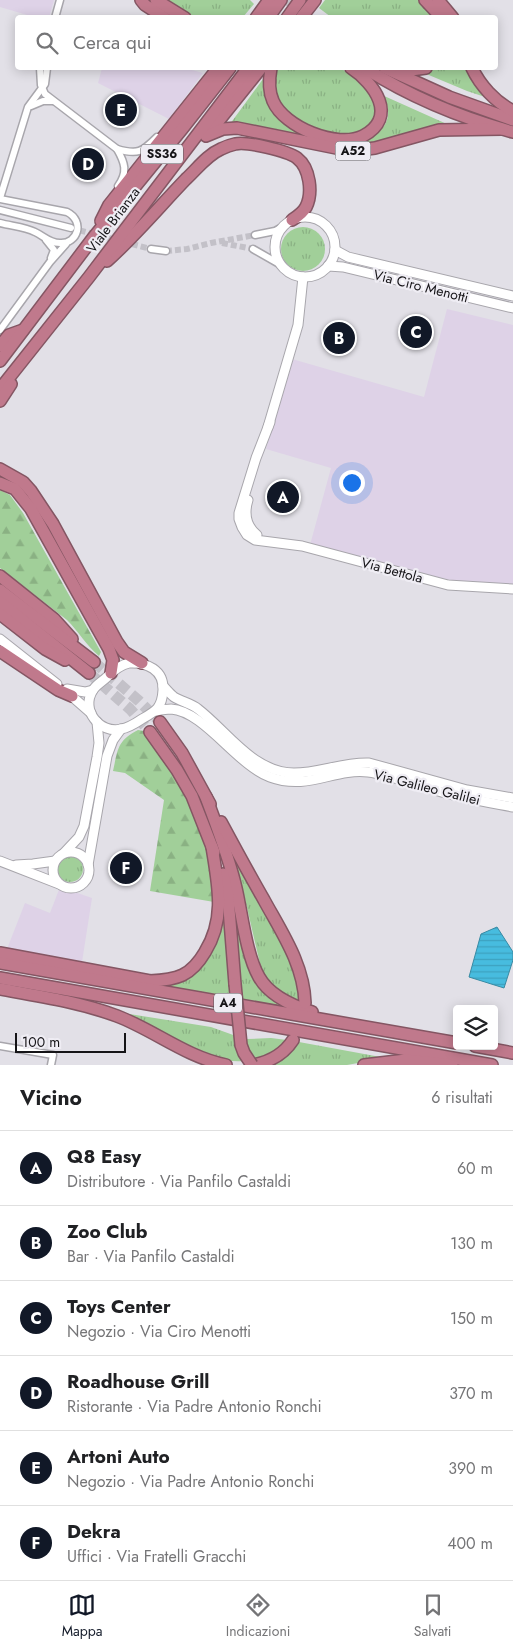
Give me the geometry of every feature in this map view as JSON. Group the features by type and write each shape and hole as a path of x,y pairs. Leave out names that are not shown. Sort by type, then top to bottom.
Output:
{"highway":[{"path":"140,0 161,15"},
{"path":"156,0 180,15"},
{"path":"261,15 269,0"},
{"path":"261,15 281,0"},
{"path":"289,15 300,0"},
{"path":"303,15 314,0"},
{"path":"425,0 439,15"},
{"path":"438,0 450,15"},
{"path":"93,238 109,206 214,70"},
{"name":"Viale Brianza","path":"0,361 93,238 228,70"},
{"name":"Viale Brianza","path":"0,389 89,277 246,70"},
{"path":"143,204 172,178 259,70"},
{"name":"A52","path":"271,70 270,91 273,102 280,114 305,130 323,136 349,140 362,136 375,126 382,110 380,100 369,83 354,70"},
{"name":"A52","path":"369,70 444,108 507,130"},
{"path":"389,70 449,97 513,120"},
{"path":"473,70 487,90 513,111"},
{"name":"A52","path":"206,136 223,129 237,128 351,151 375,148 439,130 507,130"},
{"path":"89,277 126,245 143,224 207,158 220,149 235,144 249,143 292,154 304,164 308,173 309,200 302,214 288,223"},
{"path":"0,346 9,335 23,330"},
{"path":"0,401 9,389 20,365"},
{"path":"0,469 19,479 31,491 53,524 117,642 124,652 142,663"},
{"path":"0,483 15,489 30,509 109,649 113,660 111,673"},
{"path":"0,576 54,619 90,659 0,590"},
{"path":"0,602 85,670 45,648 0,614"},
{"path":"0,651 58,690 72,696"},
{"path":"160,722 182,753 288,945 300,970 306,1003"},
{"path":"150,732 177,770 192,796 223,873 228,896 241,1045 244,1053 253,1065 266,1062 288,1048 293,1040"},
{"path":"206,797 230,866 250,952 259,978 267,986 290,1004 316,1013 453,1035"},
{"path":"0,953 150,981 173,979 188,973 198,964 213,939 218,915 218,886 212,847"},
{"name":"A4","path":"0,963 453,1042"},
{"name":"A4","path":"0,978 487,1065"},
{"path":"0,989 77,1003 117,1016 194,1054 215,1063 226,1065"},
{"path":"498,1048 510,1052"},
{"path":"364,1065 406,1060 452,1065"}],"street":[{"path":"56,15 60,0"},
{"path":"40,70 43,86 54,101 117,149 130,153 140,152 172,125"},
{"path":"0,330 60,248 75,236 78,226 77,219 73,215 53,209 0,199 28,107 43,86 47,70"},
{"path":"28,107 43,101 54,101"},
{"path":"109,206 110,196 122,180 125,172 124,160 117,149"},
{"path":"0,210 71,228"},
{"path":"253,249 281,265 289,272 303,277 318,274 328,266 334,257 335,250 333,234 322,222 309,217 288,223 267,234 255,235"},
{"path":"0,223 35,232 46,240 54,250 50,262"},
{"path":"281,265 275,244 278,234 288,223"},
{"path":"46,240 61,244 69,242"},
{"path":"151,249 166,252"},
{"name":"Via Ciro Menotti","path":"335,250 348,257 513,296"},
{"name":"Via Ciro Menotti","path":"328,266 343,267 513,308"},
{"name":"Via Bettola","path":"303,277 298,325 246,508 251,530 271,542 302,546 448,585 513,589"},
{"path":"0,640 72,696 104,728 121,729 133,725 156,711 162,701 163,686 154,669 142,663 122,665 93,690 90,698 91,714"},
{"name":"Via Galileo Galilei","path":"163,686 175,697 196,707 220,727 248,756 273,770 294,773 312,772 353,763 369,763 467,790 513,798"},
{"path":"62,688 84,692 93,690"},
{"name":"Via Galileo Galilei","path":"156,711 172,709 185,712 198,720 251,767 281,781 305,782 351,772 370,772 466,798 513,807"},
{"path":"9,864 33,864 55,861 79,837 84,826 99,743 96,722"},
{"path":"0,861 70,888 82,884 88,875 88,865 107,756 113,740 121,729"},
{"path":"64,853 80,854 88,865"},
{"path":"55,861 53,873 59,884"},
{"path":"0,1046 53,1055 51,1065"}],"shaded area":[{"path":"0,0 54,0 50,15 27,15 0,7"},
{"path":"101,70 192,70 203,73 169,119 98,83"},
{"path":"447,309 513,325 513,586 454,581 310,545 331,468 266,449 292,359 424,397"},
{"path":"60,887 92,898 82,962 7,949 25,903 50,913"}],"green space":[{"path":"163,0 250,0 254,4 245,15 187,15"},
{"path":"325,0 419,0 436,15 328,15 319,8"},
{"path":"274,70 343,70 357,79 365,87 376,105 376,114 373,123 364,131 354,135 329,133 303,123 292,115 277,98"},
{"path":"431,70 467,70 488,98 467,91 424,73"},
{"path":"263,79 266,99 274,114 279,120 304,136 249,124 230,124"},
{"path":"382,95 449,125 424,128 376,144 349,146 376,134 385,124 388,118 388,110"},
{"path":"307,227 319,233 324,240 324,258 319,265 312,270 299,271 291,268 284,261 281,245 284,237 291,230"},
{"path":"0,490 10,495 23,513 101,652 99,656 67,620 0,568"},
{"path":"138,730 150,732 174,772 212,847 214,902 150,891 164,800 125,773 113,771 122,742"},
{"path":"224,834 287,951 295,971 301,1004 278,991 268,981 261,968 245,899"},
{"path":"70,856 79,860 83,869 79,878 70,882 61,878 57,869 61,860"},
{"path":"230,877 264,989 284,1008 161,986 180,983 199,969 221,886 230,987"},
{"path":"117,1012 211,1027 247,1039 271,1038 287,1040 272,1053 263,1057 245,1061 226,1061 216,1059"},
{"path":"299,1042 386,1058 347,1065 269,1065 291,1052"}],"water":[{"path":"497,927 513,952 513,960 504,988 469,977 481,934"}],"tunnel":[{"path":"288,0 306,15"},
{"path":"71,228 151,249"},
{"path":"166,251 187,249 255,235"},
{"path":"222,243 253,249"},
{"path":"94,662 160,722"},
{"path":"89,673 130,709 150,732"}],"place":[{"name":"Artoni Auto","path":"121,110"},
{"name":"Roadhouse Grill","path":"88,164"},
{"name":"Toys Center","path":"416,332"},
{"name":"Zoo Club","path":"339,338"},
{"name":"Q8 Easy","path":"283,497"},
{"name":"Dekra","path":"126,868"}]}
